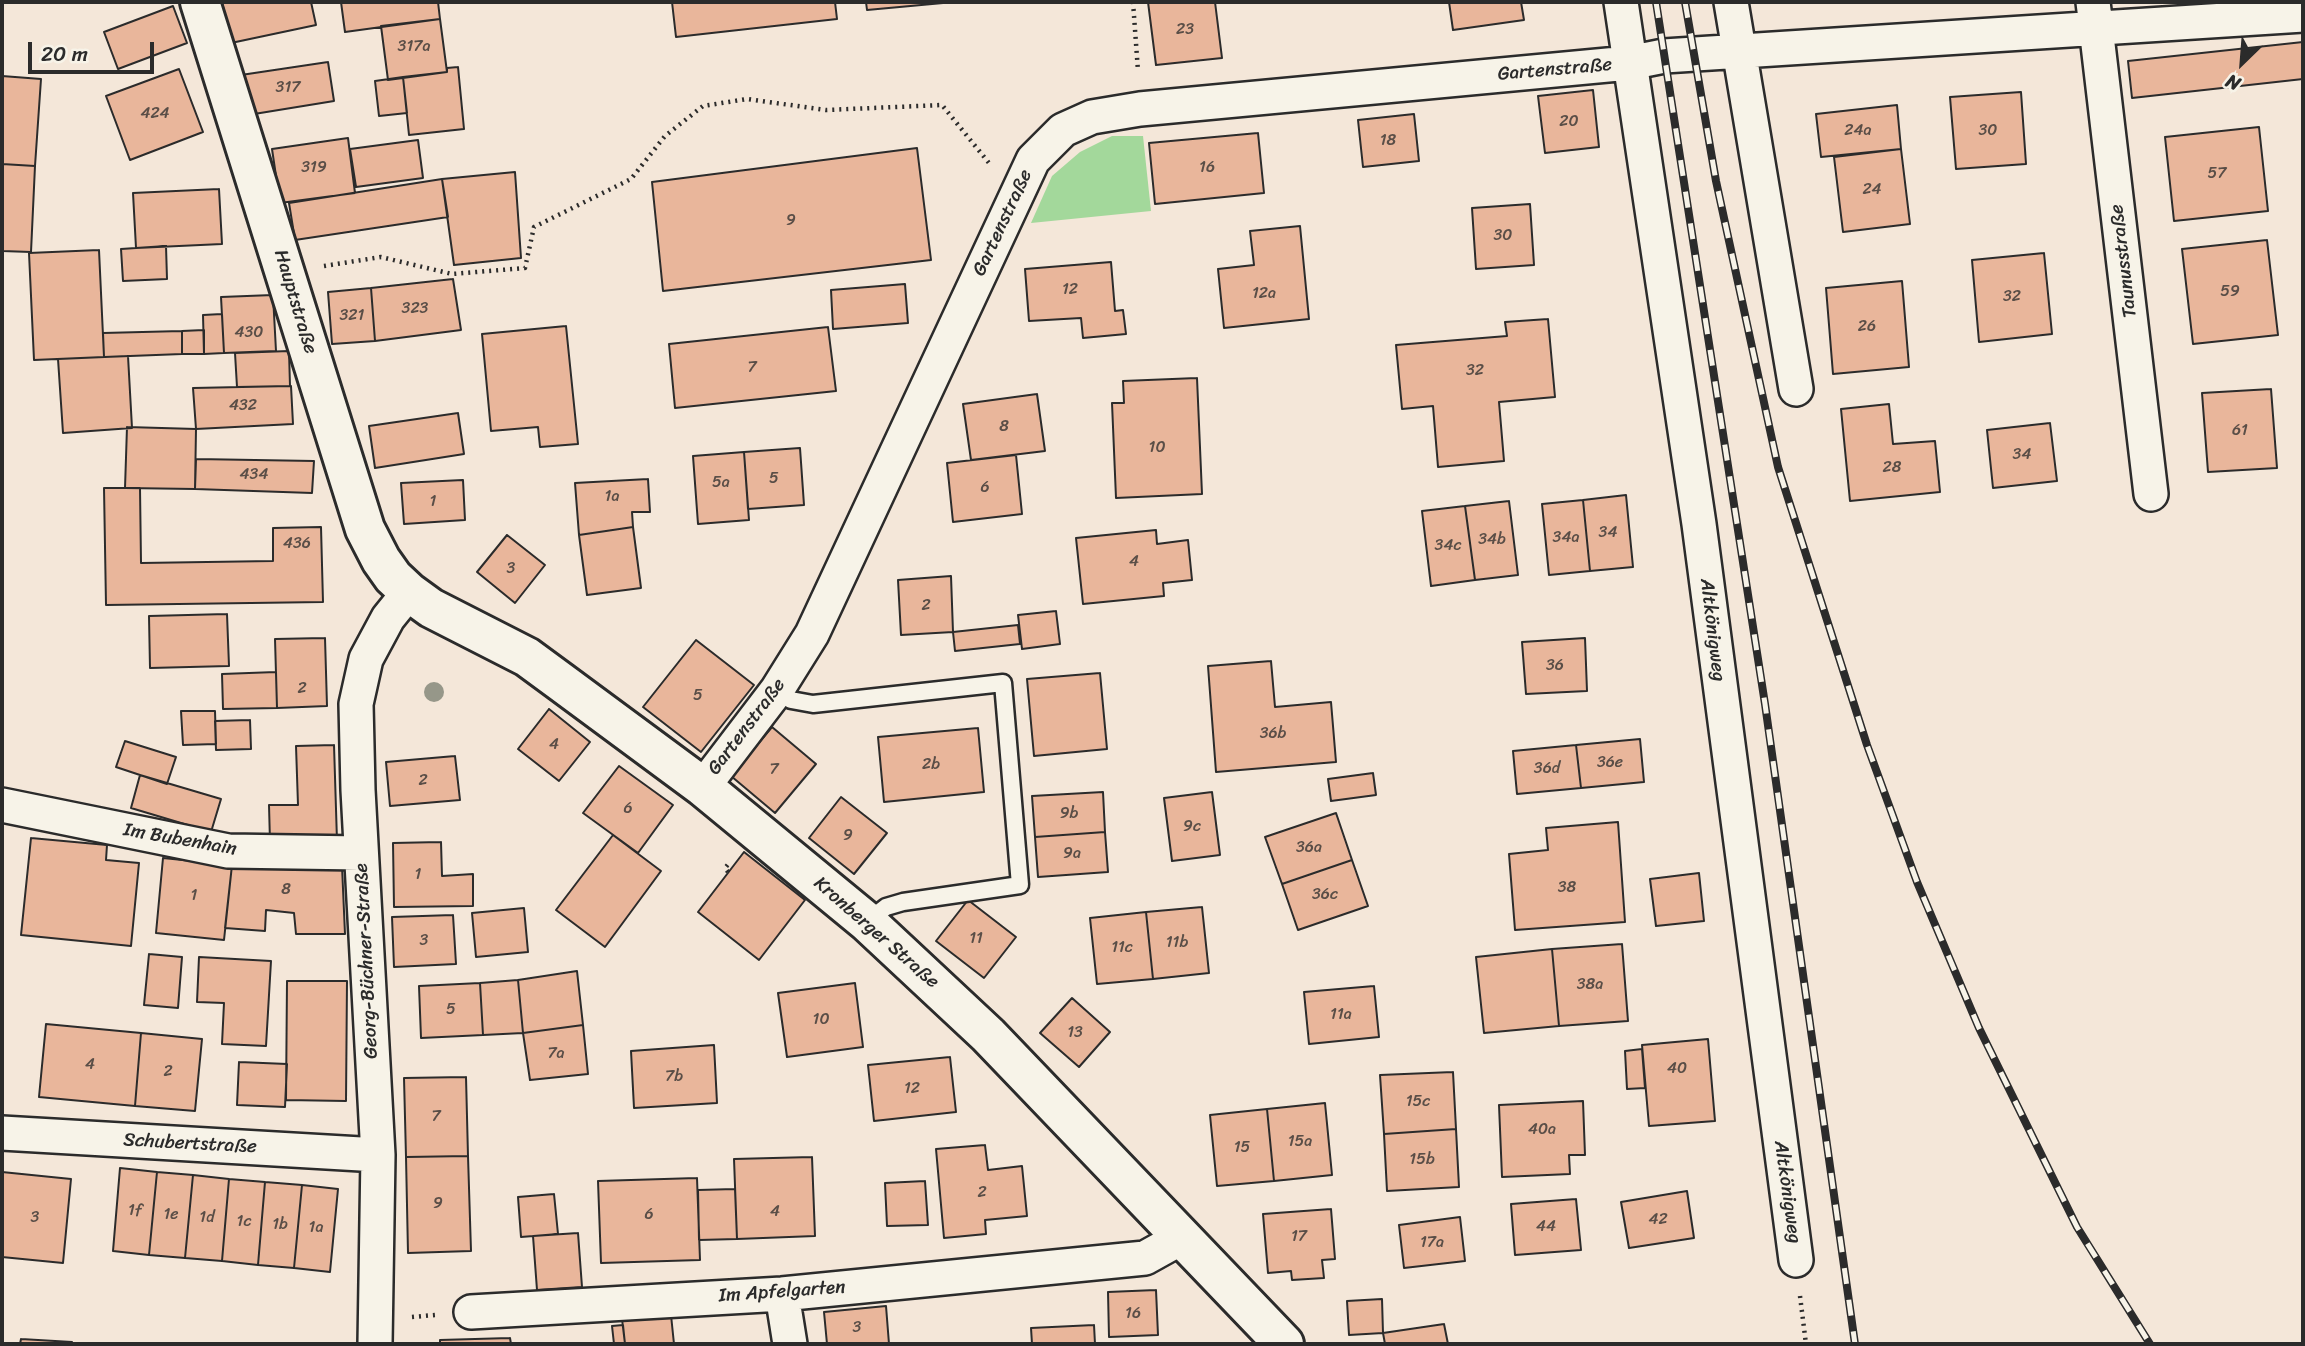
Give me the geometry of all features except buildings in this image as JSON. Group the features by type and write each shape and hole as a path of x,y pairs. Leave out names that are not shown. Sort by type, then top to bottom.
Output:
{"street":[{"name":"Hauptstraße","path":"200,2 365,529 381,561 409,592"},
{"name":"Altkönigweg","path":"1621,2 1699,524 1796,1260"},
{"path":"1731,2 1796,389"},
{"path":"1629,63 1664,56 2095,15 2303,15"},
{"name":"Taunusstraße","path":"2095,15 2151,494"},
{"name":"Gartenstraße","path":"703,787 777,690 812,635 1033,160 1063,130 1092,117 1140,109 1629,63"},
{"name":"Kronberger Straße","path":"409,592 431,608 527,657 703,787 866,922 988,1035 1284,1344"},
{"name":"Georg-Büchner-Straße","path":"376,1332 378,1154 361,853 356,704 366,659 388,618 409,592"},
{"name":"Im Bubenhain","path":"2,805 228,851 361,853"},
{"name":"Schubertstraße","path":"2,1133 378,1154"},
{"name":"Im Apfelgarten","path":"471,1312 782,1294 1145,1258 1181,1238"},
{"path":"782,1294 790,1344"}],"lane":[{"path":"777,690 791,700 813,704 1003,682 1020,885 903,902 886,907 866,922"}],"path":[{"path":"1133,2 1140,109"},
{"path":"286,272 381,257 452,274 525,268 534,227 631,179 666,136 703,106 747,99 826,110 942,105 1016,196"},
{"path":"1796,1260 1806,1344"},
{"path":"376,1332 471,1312"}],"green space":[{"path":"1112,136 1143,136 1151,211 1031,223 1052,176 1080,152"}],"railway":[{"path":"1656,2 1765,704 1855,1344"},
{"path":"1685,2 1716,181 1778,467 1867,745 1917,882 1979,1028 2077,1227 2150,1344"}]}
